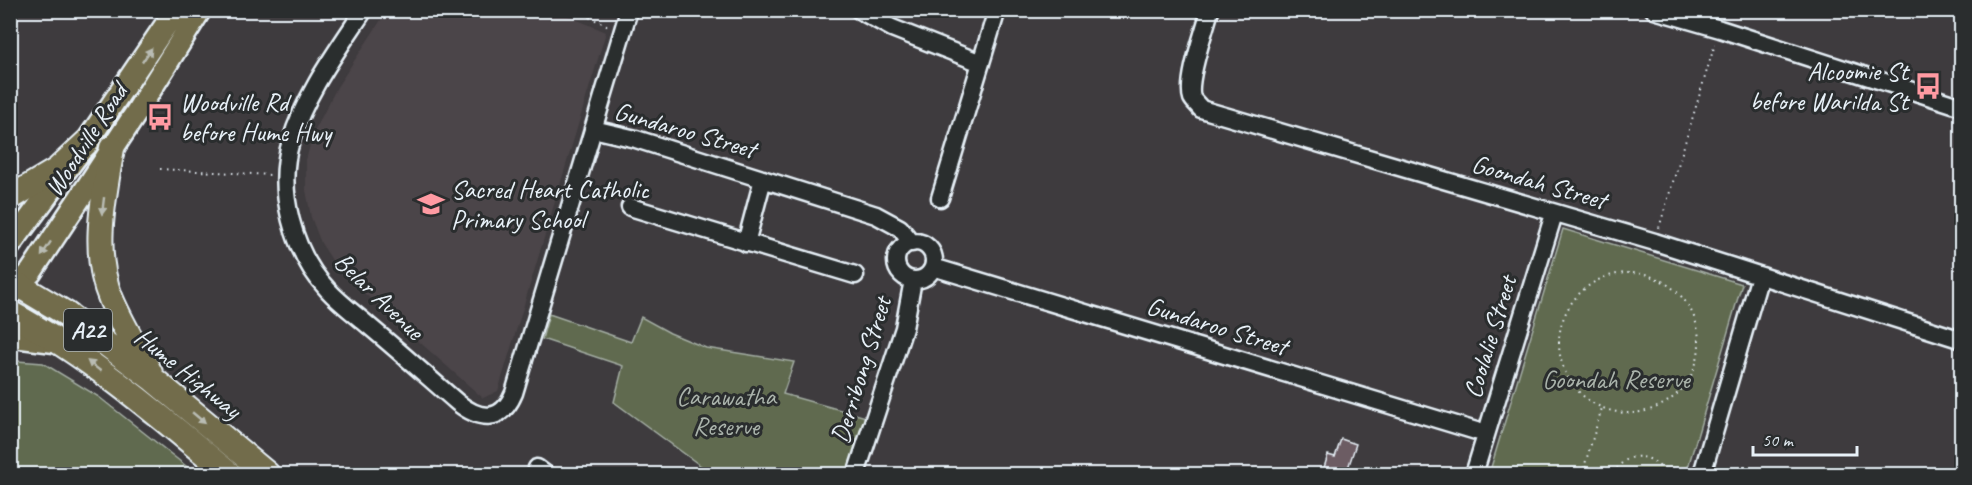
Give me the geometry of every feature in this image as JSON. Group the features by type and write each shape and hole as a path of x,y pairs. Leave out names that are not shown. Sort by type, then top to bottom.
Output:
{"highway":[{"path":"10,198 57,170 86,143"},
{"path":"112,148 101,222 105,280 110,298 154,380"},
{"name":"Hume Highway","path":"13,286 65,313 154,380 267,474"},
{"name":"Hume Highway","path":"10,313 86,360 171,425 229,474"}],"main road":[{"name":"Woodville Road","path":"10,245 86,143 176,10"},
{"name":"Woodville Road","path":"13,286 31,272 201,10"},
{"path":"10,336 59,342"}],"street":[{"name":"Belar Avenue","path":"364,10 301,114 290,142 286,173 287,204 306,260 327,289 466,409 484,416 495,416 509,404 514,393 593,129"},
{"path":"593,129 629,10"},
{"path":"859,10 892,28 981,63"},
{"path":"940,198 997,10"},
{"name":"Goondah Street","path":"1210,10 1192,75 1192,100 1201,109 1655,242 1962,340"},
{"path":"1654,10 1962,107"},
{"name":"Gundaroo Street","path":"593,129 636,140 876,215 900,228 912,243"},
{"name":"Gundaroo Street","path":"746,243 763,179"},
{"path":"630,207 855,275"},
{"name":"Coolalie Street","path":"1474,474 1554,214"},
{"path":"912,243 918,243 929,249 934,261 926,277 913,280 902,275 898,270 896,259 901,248 912,243"},
{"name":"Gundaroo Street","path":"933,267 1486,434"},
{"path":"1702,474 1760,276"},
{"name":"Derribong Street","path":"856,474 904,328 913,280"}],"path":[{"path":"573,10 623,32"},
{"path":"1655,242 1720,29"},
{"path":"160,169 271,175"},
{"path":"1624,273 1648,275 1669,285 1686,302 1696,322 1700,345 1695,368 1684,388 1666,403 1645,412 1622,414 1602,408 1580,394 1566,376 1558,354 1559,330 1567,309 1582,290 1602,278 1624,273"},
{"path":"1582,474 1602,408"},
{"path":"1585,468 1612,474 1623,462 1638,456 1654,461 1665,474"}],"shaded area":[{"name":"Sacred Heart Catholic Primary School","path":"387,11 556,11 606,32 498,391 483,398 339,271 321,243 311,217 306,190 306,160 313,134 337,87"}],"green space":[{"name":"Goondah Reserve","path":"1563,229 1742,284 1686,474 1489,474"},
{"name":"Carawatha Reserve","path":"549,314 631,342 641,317 670,333 706,348 794,362 783,394 866,417 847,474 712,474 614,402 623,366 542,339"},
{"path":"17,361 43,363 99,397 196,474 11,474 11,363"}],"building":[{"path":"1341,439 1356,444 1346,474 1322,474 1328,455 1335,457"}],"place":[{"name":"Alcoomie St before Warilda St","path":"1928,86"},
{"name":"Woodville Rd before Hume Hwy","path":"160,117"},
{"name":"Sacred Heart Catholic Primary School","path":"431,204"}]}
